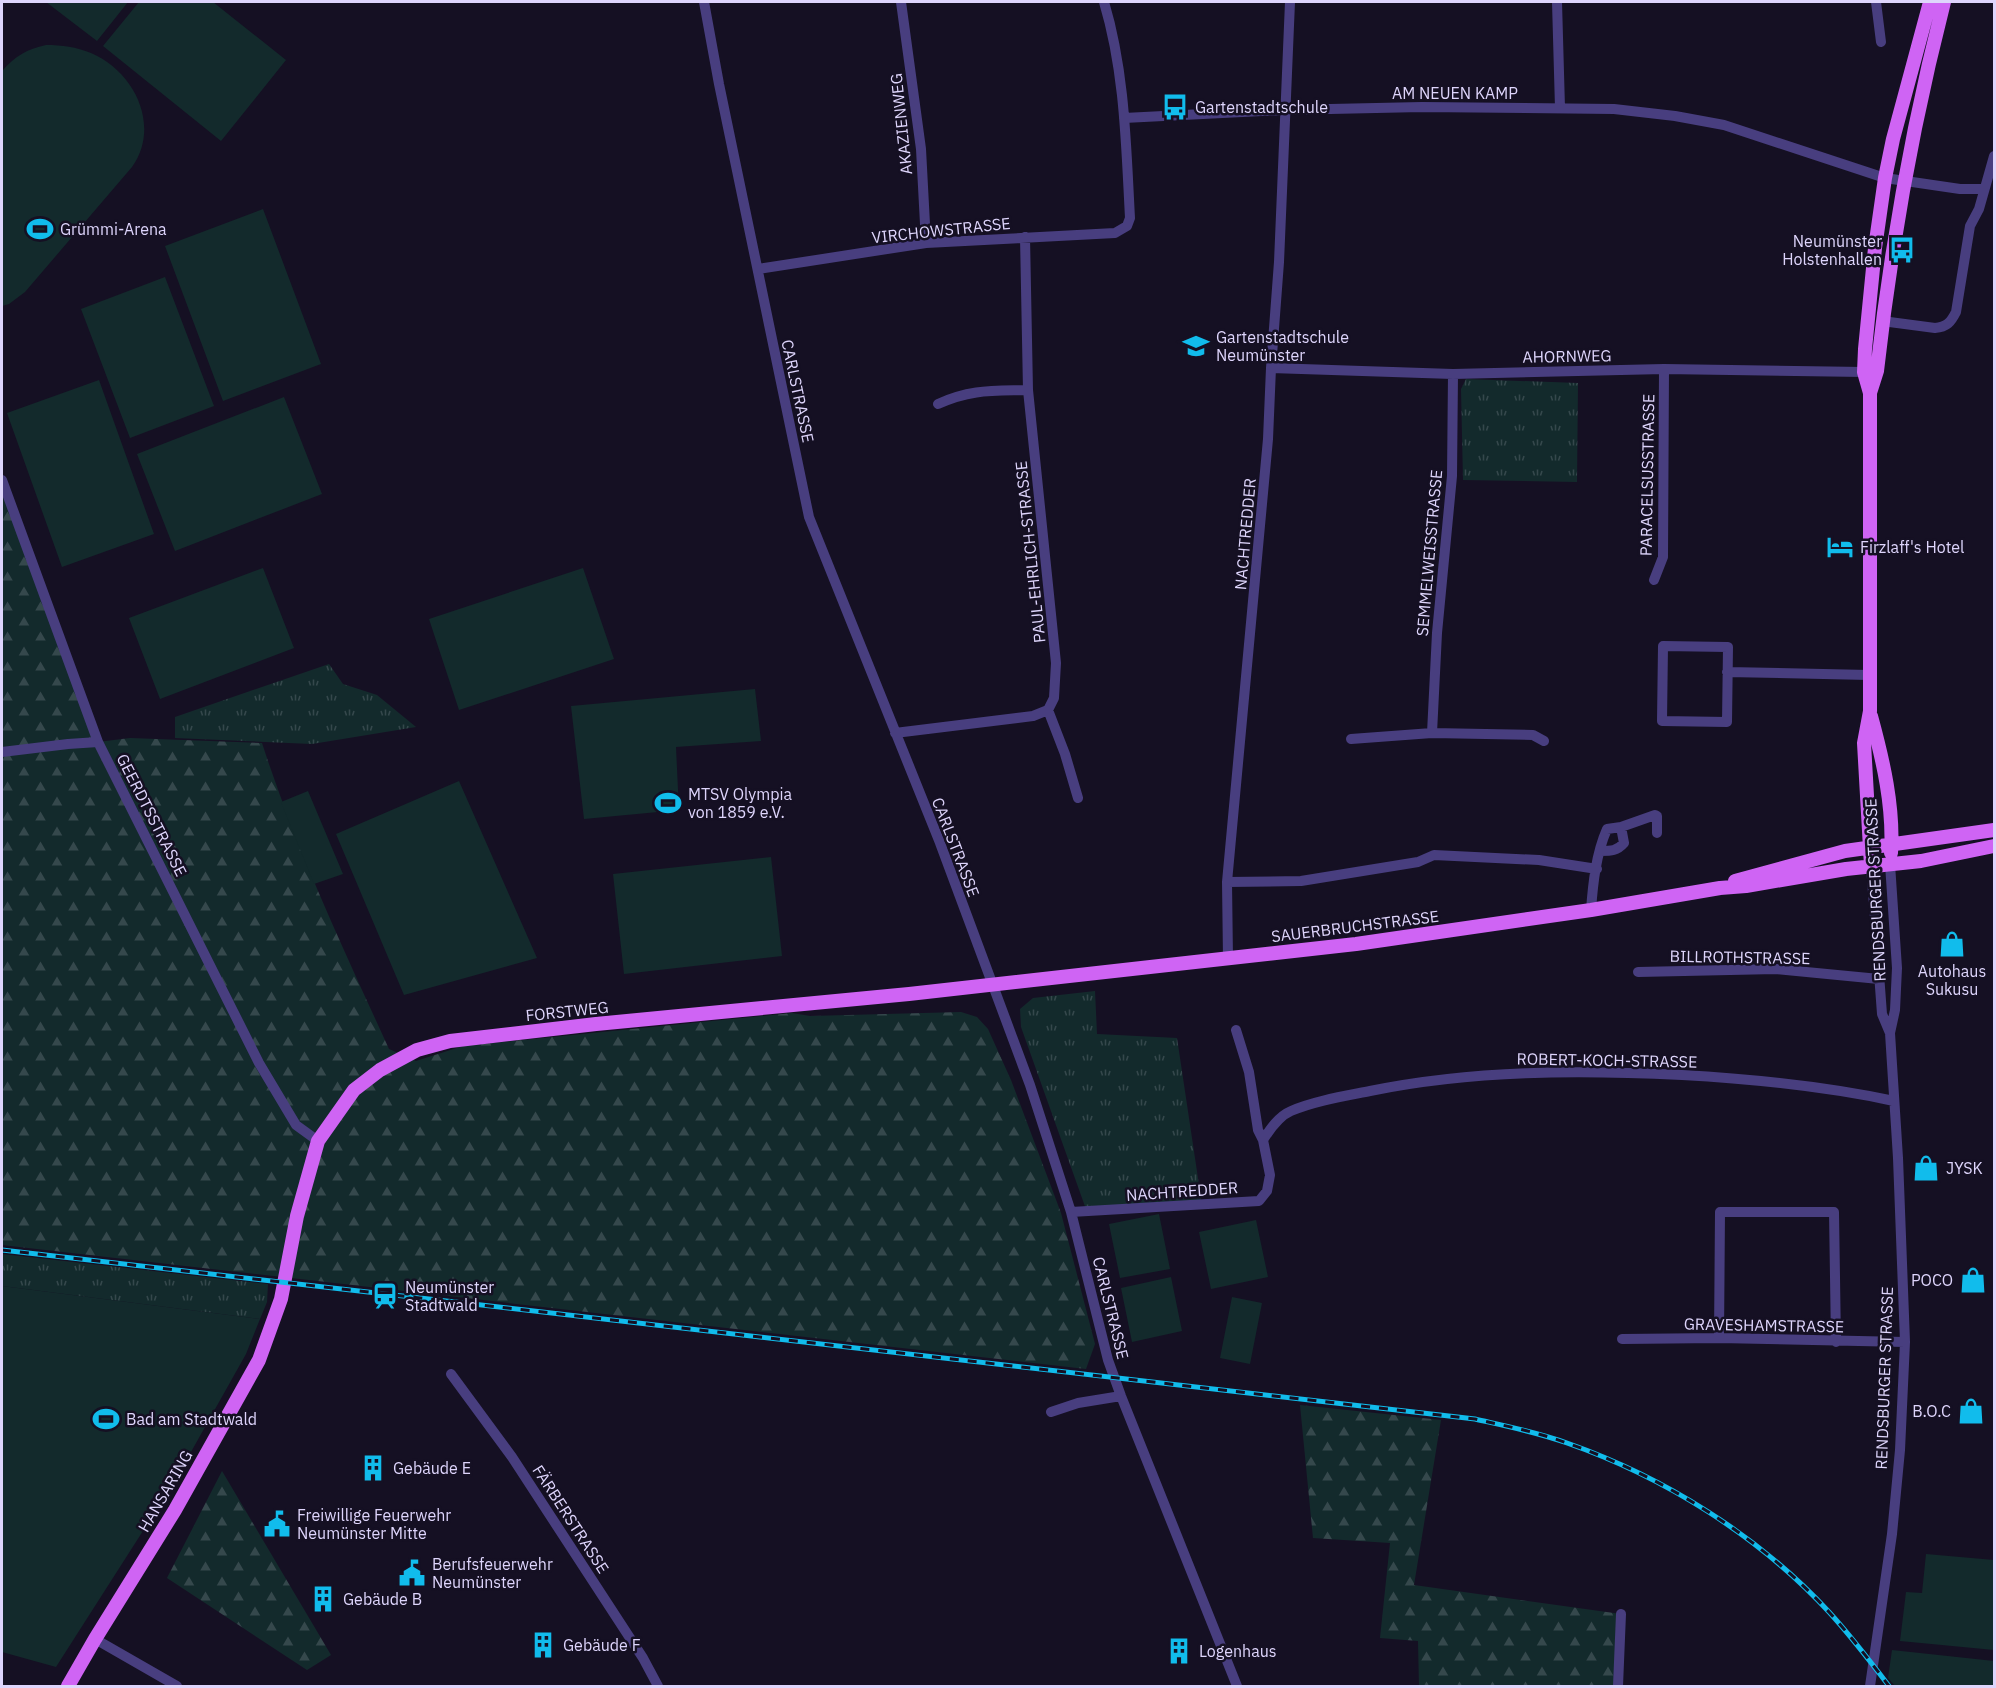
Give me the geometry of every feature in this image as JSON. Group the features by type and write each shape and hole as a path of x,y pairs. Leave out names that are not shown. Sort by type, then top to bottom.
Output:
{"main road":[{"name":"RENDSBURGER STRASSE","path":"1890,864 1892,820 1870,711 1870,393 1864,372 1870,296 1885,178 1901,107 1930,2"},
{"name":"RENDSBURGER STRASSE","path":"1870,393 1877,370 1903,182 1944,2"},
{"name":"RENDSBURGER STRASSE","path":"1870,711 1864,743 1870,866"},
{"name":"SAUERBRUCHSTRASSE","path":"1720,888 1740,879 1819,857 1870,846 1995,830"},
{"name":"SAUERBRUCHSTRASSE","path":"992,984 1356,944 1591,910 1720,888 1870,866 1921,861 1995,846"},
{"name":"FORSTWEG","path":"287,1272 297,1216 318,1141 354,1090 380,1070 417,1050 450,1041 992,984"},
{"name":"HANSARING","path":"68,1686 175,1510 259,1360 281,1299 287,1272"}],"street":[{"name":"CARLSTRASSE","path":"704,2 809,517 940,843 1029,1085 1071,1212 1108,1360 1237,1686"},
{"name":"AKAZIENWEG","path":"901,2 921,149 926,243"},
{"path":"1104,2 1117,58 1124,118"},
{"name":"NACHTREDDER","path":"1228,959 1227,882 1265,475 1279,262 1290,2"},
{"path":"1557,2 1560,108"},
{"path":"1876,2 1881,42"},
{"name":"AM NEUEN KAMP","path":"1124,118 1284,110 1422,107 1614,108 1724,125 1885,178"},
{"name":"VIRCHOWSTRASSE","path":"758,269 926,243 1115,233 1127,226 1130,218 1124,118"},
{"path":"1870,296 1877,316 1882,321 1935,328 1951,323 1956,312 1970,226 1979,209 1995,156"},
{"path":"1885,178 1959,189 1984,189"},
{"name":"PAUL-EHRLICH-STRASSE","path":"1025,237 1028,390 1056,663 1054,698 1048,710"},
{"path":"1866,337 1873,327 1882,321"},
{"name":"AHORNWEG","path":"1271,368 1453,374 1664,369 1864,372"},
{"name":"PARACELSUSSTRASSE","path":"1654,580 1663,557 1664,369"},
{"name":"SEMMELWEISSTRASSE","path":"1432,733 1437,633 1452,476 1453,374"},
{"path":"938,404 957,395 971,392 1028,390"},
{"name":"GEERDTSSTRASSE","path":"2,480 98,742 258,1063 296,1125 318,1141"},
{"path":"1663,646 1728,647 1728,672 1727,722 1662,721 1663,646"},
{"path":"1728,672 1869,675"},
{"path":"895,733 1017,719 1048,710 1065,754 1078,798"},
{"path":"1351,739 1432,733 1533,735 1544,741"},
{"path":"2,752 98,742"},
{"path":"1591,910 1597,869 1607,829 1621,827 1655,815 1657,816 1657,833"},
{"path":"1601,851 1619,849 1624,843 1621,827"},
{"path":"1227,882 1301,881 1418,862 1434,855 1539,860 1597,869"},
{"name":"RENDSBURGER STRASSE","path":"1870,1686 1892,1534 1900,1450 1905,1342 1899,1169 1890,1033 1897,968 1890,864"},
{"name":"RENDSBURGER STRASSE","path":"1870,866 1882,1014 1890,1033"},
{"name":"BILLROTHSTRASSE","path":"1638,972 1776,969 1879,980"},
{"name":"NACHTREDDER","path":"1071,1212 1259,1201 1267,1191 1270,1176 1263,1140 1258,1130 1249,1072 1236,1030"},
{"name":"ROBERT-KOCH-STRASSE","path":"1263,1140 1274,1124 1289,1112 1342,1097 1396,1086 1455,1078 1557,1071 1703,1076 1801,1085 1853,1092 1894,1101"},
{"path":"1719,1338 1720,1212 1834,1212 1836,1342"},
{"name":"GRAVESHAMSTRASSE","path":"1622,1339 1719,1338 1905,1342"},
{"name":"FÄRBERSTRASSE","path":"451,1374 512,1457 644,1658 658,1686"},
{"path":"1051,1412 1078,1403 1121,1396"},
{"path":"1618,1686 1621,1614"},
{"path":"95,1639 177,1686"}],"green space":[{"path":"46,2 128,2 97,41"},
{"path":"139,2 213,2 286,60 221,141 103,46"},
{"name":"Grümmi-Arena","path":"46,45 58,45 91,53 120,73 139,102 144,135 140,151 132,167 25,292 9,304 2,306 2,71 22,54"},
{"path":"263,209 321,364 223,401 165,246"},
{"path":"165,277 214,406 130,438 81,309"},
{"path":"1466,379 1578,383 1577,482 1463,480 1461,389"},
{"path":"99,380 154,534 62,567 7,413"},
{"path":"284,397 322,494 175,551 137,454"},
{"path":"2,480 98,742 130,738 262,743 305,860 389,1049 416,1061 463,1046 792,1013 810,1016 961,1012 977,1017 988,1029 1011,1080 1061,1213 1095,1344 1086,1369 2,1245"},
{"path":"263,568 294,648 160,699 129,618"},
{"path":"583,568 614,659 459,710 429,619"},
{"path":"329,664 343,684 377,695 416,727 312,744 175,738 175,717"},
{"path":"755,689 761,741 676,747 679,810 584,819 571,706"},
{"path":"459,781 537,958 404,995 336,834"},
{"path":"308,791 343,874 314,884 281,802"},
{"path":"771,857 782,956 624,974 613,874"},
{"path":"1095,991 1097,1034 1177,1038 1202,1205 1087,1212 1021,1027 1020,1009 1033,998"},
{"path":"1159,1214 1170,1269 1120,1278 1109,1224"},
{"path":"1256,1220 1268,1277 1211,1289 1199,1232"},
{"path":"2,1254 268,1284 267,1302 260,1319 2,1286"},
{"path":"1171,1277 1182,1331 1132,1342 1121,1288"},
{"name":"Bad am Stadtwald","path":"2,1286 260,1319 246,1354 173,1484 56,1667 2,1652"},
{"path":"1232,1297 1262,1303 1250,1364 1220,1358"},
{"path":"1300,1405 1441,1420 1414,1585 1621,1614 1618,1686 1419,1686 1418,1641 1380,1638 1390,1543 1313,1538"},
{"path":"222,1471 331,1655 307,1670 167,1578"},
{"path":"1926,1554 1994,1560 1994,1650 1900,1641 1906,1592 1922,1593"},
{"path":"1892,1650 1994,1661 1994,1686 1895,1686 1888,1678"}],"railway":[{"path":"2,1250 1475,1419 1510,1427 1567,1443 1639,1473 1674,1491 1741,1534 1802,1584 1829,1612 1889,1686"}],"place":[{"name":"Gartenstadtschule","path":"1175,107"},
{"name":"Grümmi-Arena","path":"40,229"},
{"name":"Neumünster Holstenhallen","path":"1902,250"},
{"name":"Gartenstadtschule Neumünster","path":"1196,346"},
{"name":"Firzlaff's Hotel","path":"1840,547"},
{"name":"MTSV Olympia von 1859 e.V.","path":"668,803"},
{"name":"Autohaus Sukusu","path":"1952,944"},
{"name":"JYSK","path":"1926,1168"},
{"name":"POCO","path":"1973,1280"},
{"name":"Neumünster Stadtwald","path":"385,1296"},
{"name":"B.O.C","path":"1971,1411"},
{"name":"Bad am Stadtwald","path":"106,1419"},
{"name":"Gebäude E","path":"373,1468"},
{"name":"Freiwillige Feuerwehr Neumünster Mitte","path":"277,1524"},
{"name":"Berufsfeuerwehr Neumünster","path":"412,1573"},
{"name":"Gebäude B","path":"323,1599"},
{"name":"Gebäude F","path":"543,1645"},
{"name":"Logenhaus","path":"1179,1651"}]}
